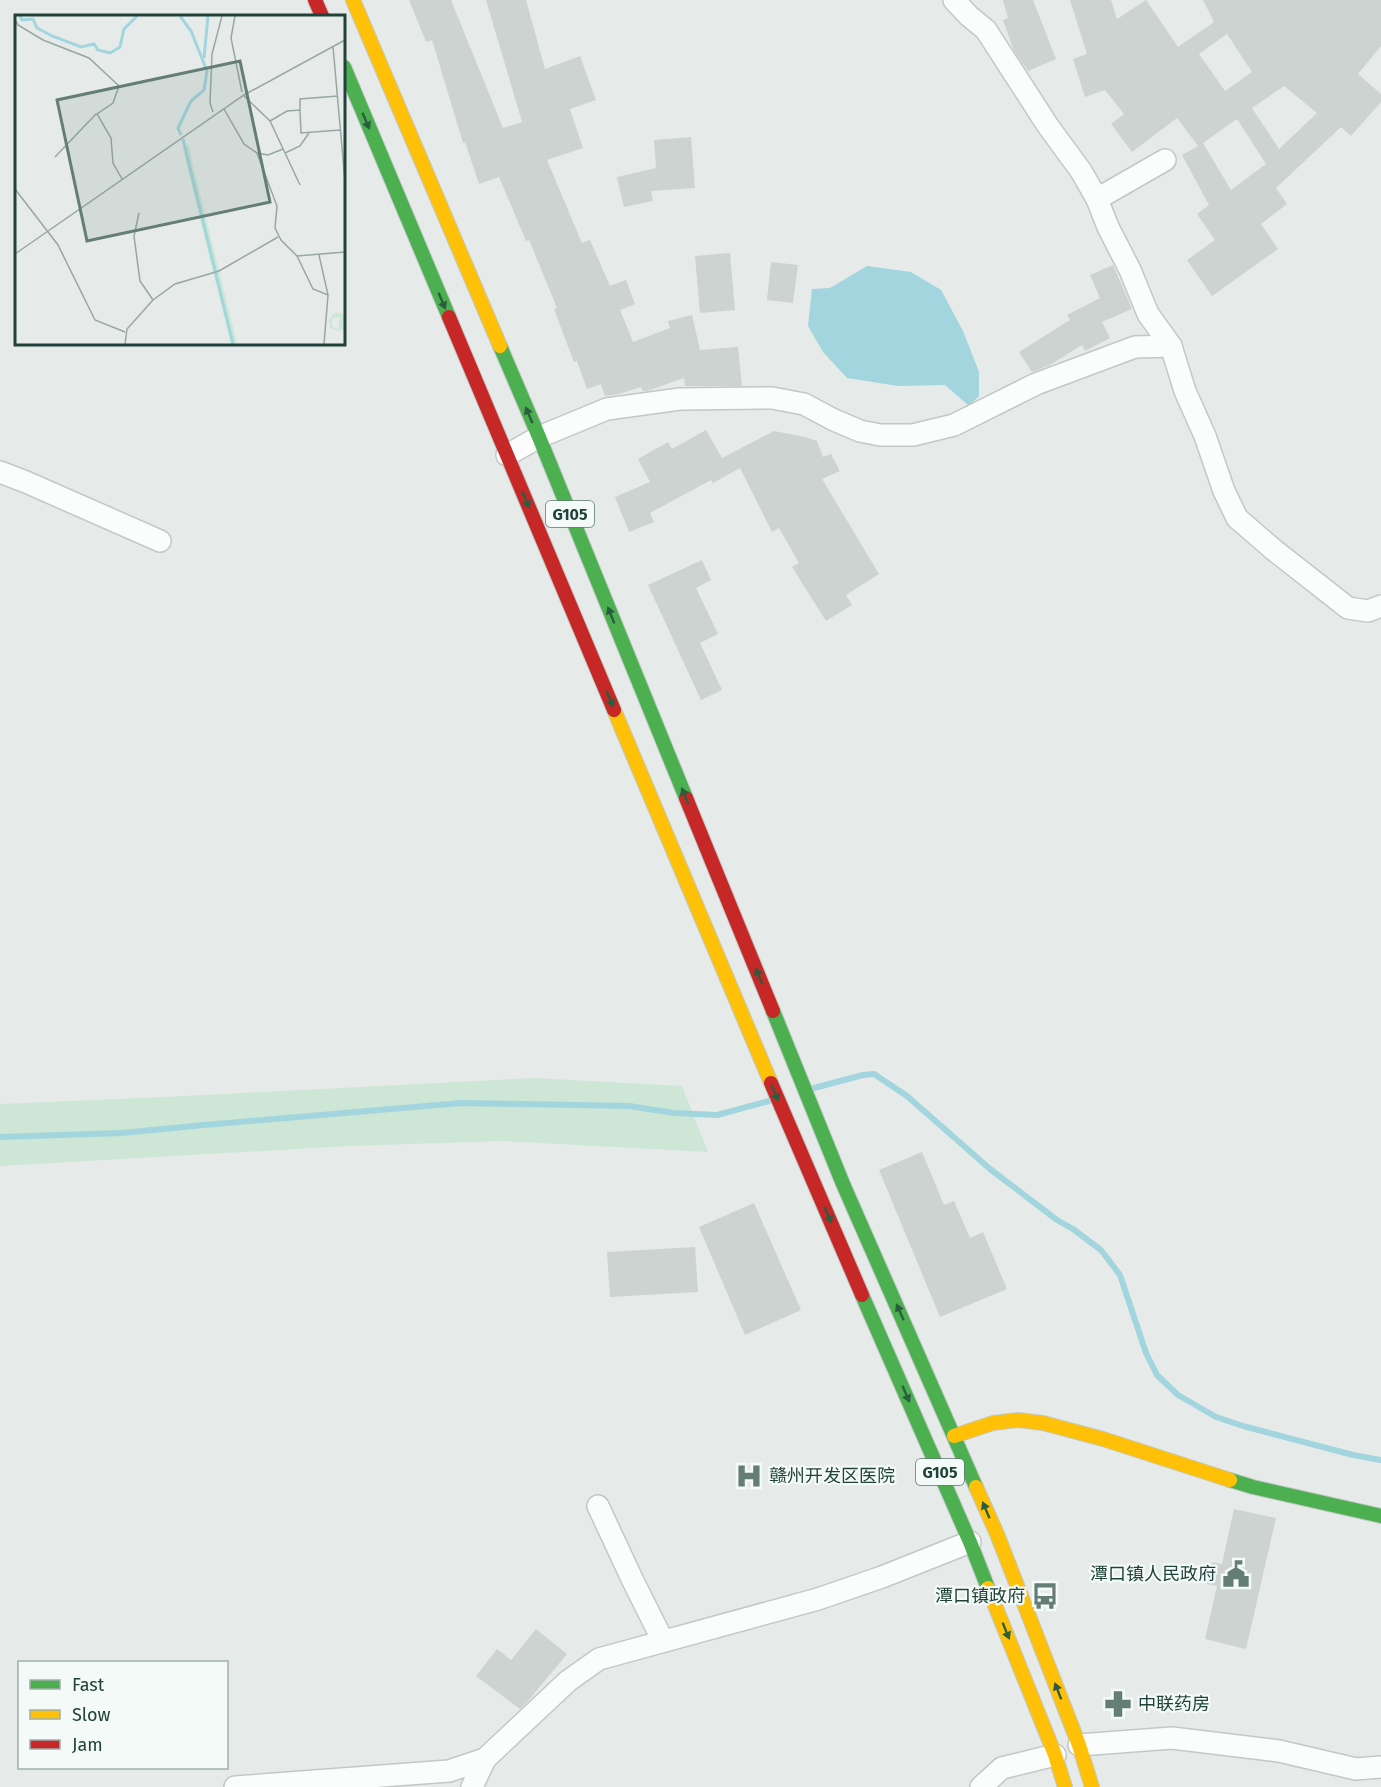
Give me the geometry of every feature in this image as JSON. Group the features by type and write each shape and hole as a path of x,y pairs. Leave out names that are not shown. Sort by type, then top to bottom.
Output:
{"main road":[{"path":"315,0 322,15"},
{"name":"G105","path":"353,0 538,437 843,1184 997,1534 1080,1745 1092,1787"},
{"name":"G105","path":"345,69 804,1161 970,1542 1055,1755 1065,1787"},
{"path":"819,1194 843,1184"},
{"path":"954,1436 993,1423 1018,1420 1043,1423 1103,1439 1253,1487 1381,1516"}],"street":[{"path":"954,0 986,30 1048,126 1081,171 1097,199 1148,314 1171,346 1185,391 1237,518 1283,558 1348,608 1368,611 1381,606"},
{"path":"1097,199 1165,160"},
{"path":"507,455 538,437 608,409 680,399 772,398 804,404 860,431 880,435 913,435 954,424 1036,384 1135,347 1171,346"},
{"path":"0,472 160,541"},
{"path":"598,1506 663,1641"},
{"path":"472,1787 485,1759 568,1681 599,1659 818,1599 882,1577 970,1542"},
{"path":"1080,1745 1172,1738 1279,1751 1356,1769 1381,1767"},
{"path":"981,1787 1002,1768 1055,1755"},
{"path":"235,1787 449,1771 485,1759"}],"green space":[{"path":"534,1078 682,1086 708,1152 502,1141 348,1146 0,1166 0,1104"}],"water":[{"path":"867,266 911,272 941,290 963,331 979,372 979,396 969,406 945,385 898,386 847,378 823,352 808,326 812,289 830,288"}],"building":[{"path":"409,0 451,0 503,128 522,122 486,0 526,0 545,69 580,56 596,100 570,109 583,148 547,160 582,243 590,240 610,286 626,280 635,304 620,310 633,342 670,328 668,321 692,315 700,350 738,347 742,386 685,386 684,378 647,391 643,391 641,387 605,396 601,384 587,389 577,361 574,362 554,309 557,308 529,240 526,241 499,177 479,184 465,142 463,143 432,40 426,42"},
{"path":"1003,0 1033,0 1056,59 1028,71 1014,51 1003,20 1008,18"},
{"path":"1070,0 1111,0 1117,19 1146,0 1178,47 1214,22 1203,0 1381,0 1381,46 1358,74 1381,94 1381,102 1351,136 1341,127 1276,188 1287,204 1261,224 1278,249 1212,296 1187,260 1215,240 1197,214 1209,205 1182,155 1198,146 1177,118 1132,152 1111,124 1124,114 1105,90 1085,97 1073,59 1087,54","holes":["1227,34 1252,72 1225,91 1199,54","1284,86 1317,113 1279,149 1252,108","1237,119 1266,164 1231,190 1203,143"]},
{"path":"691,137 695,188 651,191 653,201 624,207 617,177 656,168 654,140"},
{"path":"730,253 735,310 700,313 695,256"},
{"path":"771,262 798,265 793,303 767,300"},
{"path":"1113,265 1132,309 1102,322 1110,338 1085,351 1082,345 1050,365 1032,372 1019,352 1070,320 1067,315 1100,298 1090,275"},
{"path":"706,430 722,458 774,431 817,441 823,457 831,454 840,471 822,479 879,574 846,595 852,605 826,621 792,567 799,563 779,528 772,532 740,468 713,483 711,480 650,513 654,522 629,532 615,497 650,482 638,459 668,442 672,449"},
{"path":"702,560 711,580 696,588 718,634 700,643 722,690 701,700 648,585"},
{"path":"922,1152 944,1205 954,1201 970,1238 983,1232 1007,1289 940,1317 879,1170"},
{"path":"754,1203 801,1310 745,1335 699,1227"},
{"path":"695,1247 698,1292 610,1297 607,1252"},
{"name":"潭口镇人民政府","path":"1234,1509 1276,1518 1246,1649 1205,1639 1217,1586 1207,1584 1212,1562 1222,1564"},
{"path":"536,1629 567,1654 520,1709 476,1676 497,1649 511,1660"}],"waterway":[{"path":"814,1088 874,1074 907,1096 990,1169 1101,1250 1120,1275 1146,1353 1157,1375 1178,1395 1216,1417 1243,1426 1353,1455 1381,1460"},
{"path":"0,1137 122,1133 461,1103 629,1106 674,1113 717,1115 769,1101"}],"traffic: fast":[{"path":"345,69 449,317"},
{"path":"500,346 686,798"},
{"path":"773,1011 843,1184 976,1487"},
{"path":"862,1295 988,1588"},
{"path":"1230,1480 1381,1516"}],"traffic: slow":[{"path":"353,0 500,346"},
{"path":"614,710 771,1083"},
{"path":"954,1436 993,1423 1018,1420 1043,1423 1103,1439 1230,1480"},
{"path":"976,1487 997,1534 1079,1745 1092,1787"},
{"path":"988,1588 1055,1755 1065,1787"}],"traffic: jam":[{"path":"315,0 322,15"},
{"path":"449,317 614,710"},
{"path":"686,798 773,1011"},
{"path":"771,1083 862,1295"}],"place":[{"name":"赣州开发区医院","path":"749,1476"},
{"name":"潭口镇人民政府","path":"1236,1574"},
{"name":"潭口镇政府","path":"1045,1596"},
{"name":"中联药房","path":"1118,1704"}]}
